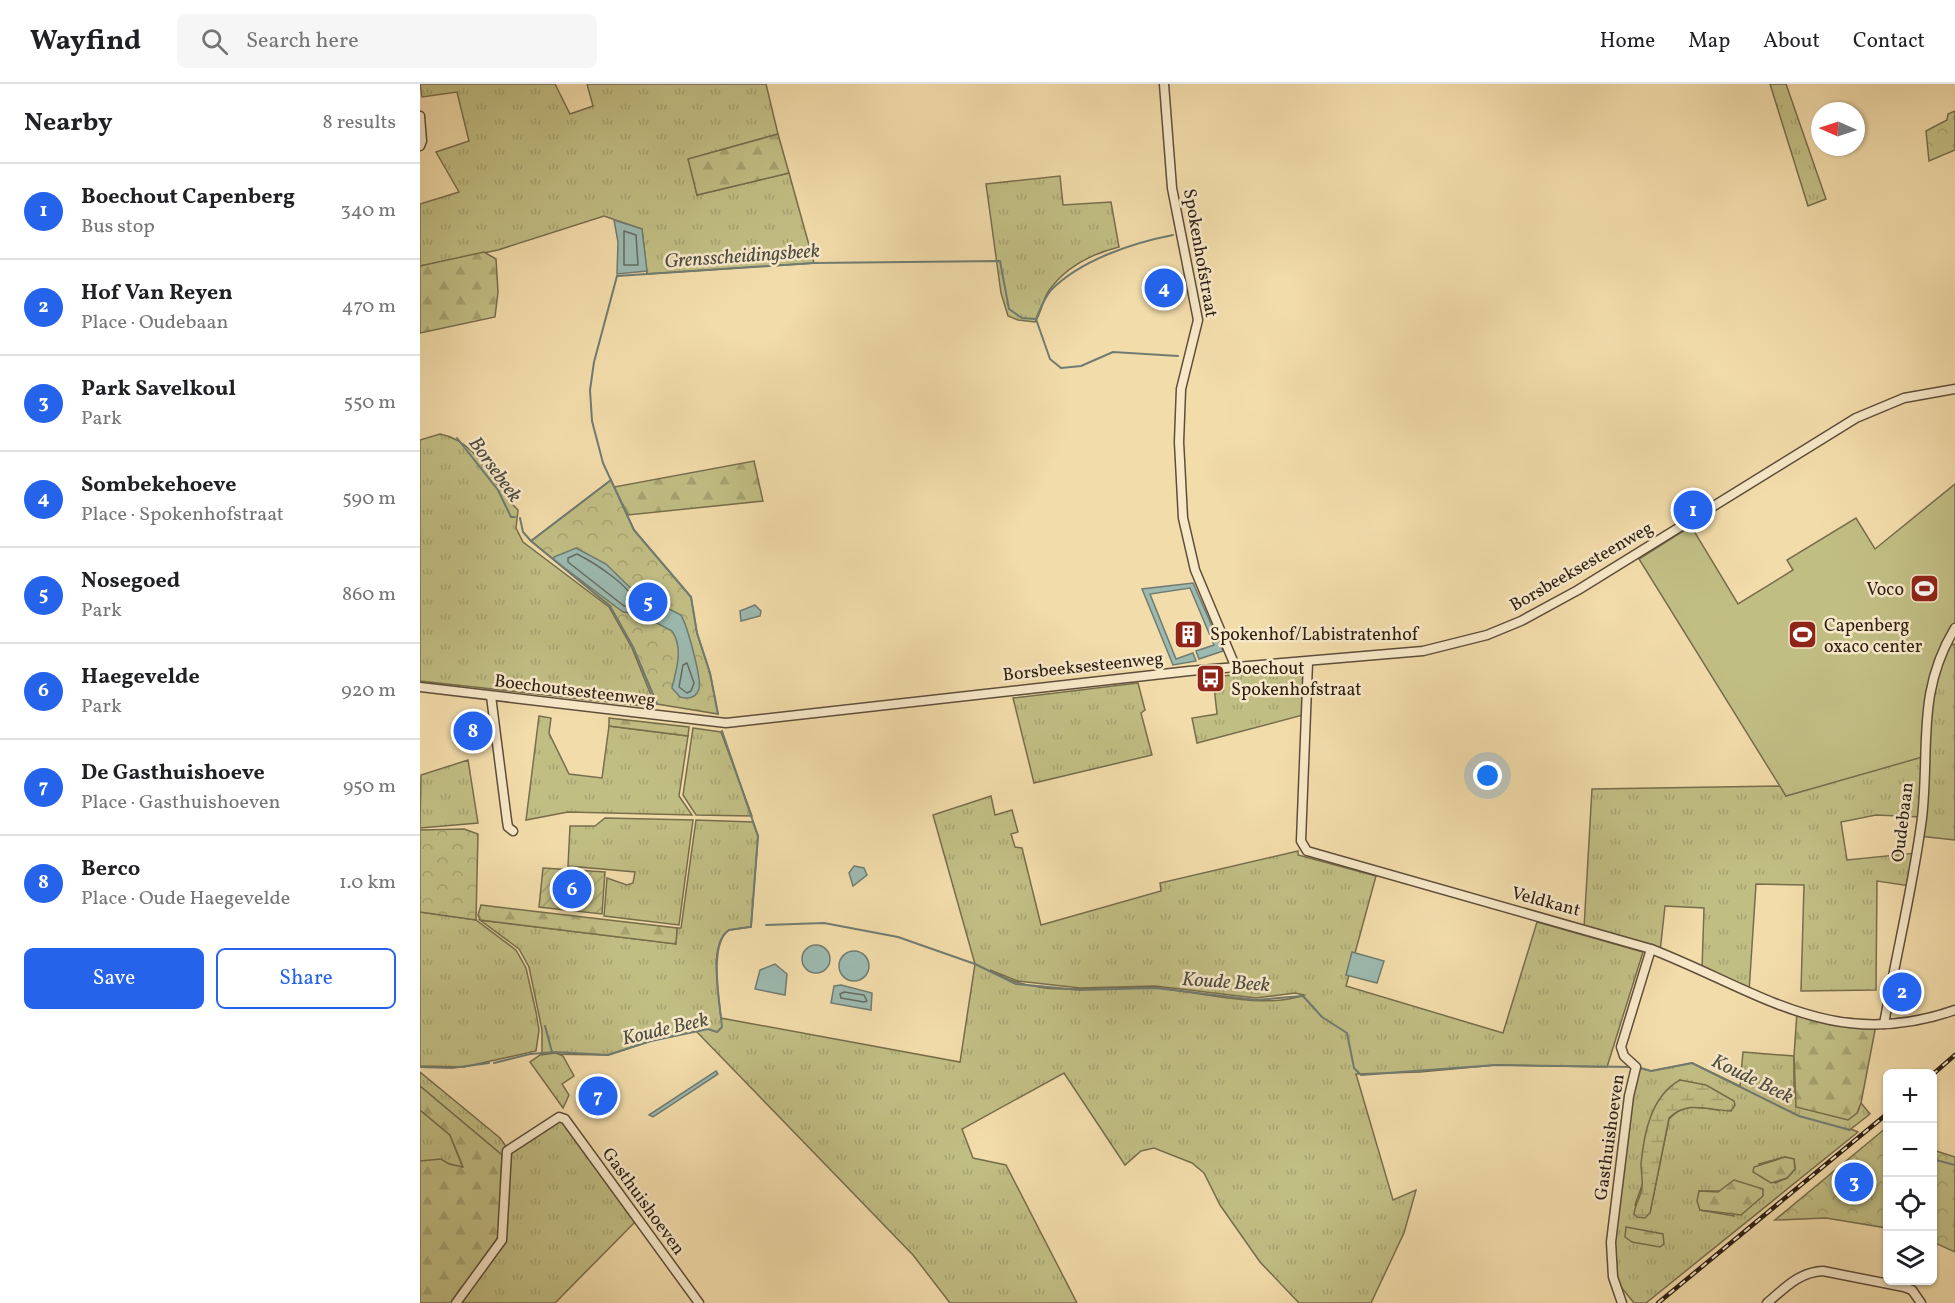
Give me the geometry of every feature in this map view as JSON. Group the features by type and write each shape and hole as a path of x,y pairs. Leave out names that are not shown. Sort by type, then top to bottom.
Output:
{"street":[{"name":"Spokenhofstraat","path":"1164,84 1172,188 1198,320 1181,389 1179,442 1183,518 1199,581 1233,656 1236,668"},
{"path":"420,116 422,141 420,146"},
{"name":"Borsbeeksesteenweg","path":"726,723 1236,668 1424,651 1487,635 1521,621 1578,590 1856,418 1904,398 1955,389"},
{"name":"Oudebaan","path":"1884,1024 1922,817 1929,690 1940,656 1955,628"},
{"name":"Veldkant","path":"1308,662 1301,841 1307,851 1651,949 1811,1017 1854,1025 1884,1024 1930,1017 1955,1010"},
{"name":"Boechoutsesteenweg","path":"420,687 726,723"},
{"path":"491,696 507,821 508,827 513,831"},
{"name":"Gasthuishoeven","path":"1622,1303 1612,1277 1611,1242 1629,1096 1636,1067 1624,1056 1621,1047 1651,949"},
{"name":"Gasthuishoeven","path":"456,1303 502,1240 507,1151 556,1118 562,1118 699,1303"},
{"path":"1767,1303 1799,1277 1811,1272 1823,1271 1904,1287 1912,1290 1921,1303"}],"green space":[{"path":"420,84 555,84 570,114 593,106 587,84 766,84 778,134 689,159 697,195 789,173 814,263 647,274 642,229 604,216 498,250 420,266 420,204 459,192 436,152 469,141 457,92 422,97"},
{"path":"1770,84 1786,84 1826,199 1808,206"},
{"path":"1955,111 1955,150 1929,161 1926,131 1947,120 1948,114"},
{"path":"778,134 789,173 697,195 688,159"},
{"path":"1060,176 1063,205 1111,202 1119,247 1098,253 1062,275 1048,292 1035,322 1018,320 1008,316 1001,293 986,184"},
{"path":"484,252 496,259 498,292 495,317 420,333 420,266"},
{"path":"440,434 454,438 484,465 518,510 516,528 523,542 609,607 632,648 651,695 643,706 420,681 420,440"},
{"path":"754,461 763,501 628,515 614,487"},
{"path":"611,480 634,530 691,597 697,633 710,673 718,714 657,704 633,647 610,606 531,541"},
{"name":"Capenberg oxaco center","path":"1955,484 1955,628 1934,672 1926,756 1786,796 1639,559 1691,526 1738,604 1793,570 1787,560 1856,518 1875,549"},
{"path":"1955,644 1955,840 1919,836 1921,817 1876,815 1841,822 1847,860 1916,853 1910,886 1877,881 1876,990 1801,991 1804,885 1756,884 1749,992 1702,969 1704,908 1665,906 1660,952 1584,928 1592,789 1780,786 1786,796 1927,709 1945,646"},
{"path":"1302,668 1305,672 1303,715 1197,743 1192,718 1217,714 1213,677"},
{"path":"1138,683 1145,710 1141,713 1152,755 1034,783 1013,698"},
{"path":"539,716 551,718 549,733 569,774 602,778 609,726 688,736 679,796 692,815 568,812 526,820"},
{"path":"609,718 689,727 688,736 609,726"},
{"path":"693,728 721,732 752,816 696,815 683,795"},
{"path":"468,760 478,823 420,828 421,775"},
{"path":"991,796 995,815 1012,810 1018,832 1011,834 1015,847 1022,848 1041,925 1161,891 1160,883 1298,851 1298,855 1376,876 1346,986 1503,1033 1537,922 1643,952 1607,1067 1496,1065 1420,1072 1356,1074 1393,1200 1416,1190 1404,1233 1371,1303 1299,1303 1260,1262 1220,1205 1204,1173 1192,1163 1154,1148 1141,1151 1125,1165 1064,1073 962,1129 973,1158 1006,1165 1077,1303 950,1303 913,1255 696,1031 651,1041 608,1055 542,1054 542,1030 529,967 519,949 480,920 676,944 677,928 681,928 696,820 753,822 758,836 751,927 729,930 719,946 716,970 721,1018 960,1062 975,964 933,815","holes":["990,970 1018,981 1080,988 1155,986 1256,998 1295,993 1304,995 1270,1001 1232,999 1158,988 1137,987 1072,989 1050,988 1029,986 1009,980"]},
{"path":"605,818 693,820 679,925 604,916 607,878 627,885 633,883 635,872 568,866 570,826 595,826"},
{"path":"464,829 478,834 476,920 420,912 420,830"},
{"path":"543,868 605,872 602,914 539,907"},
{"path":"481,905 677,928 676,944 480,920 478,915"},
{"path":"420,912 476,920 516,950 526,968 536,1012 539,1030 536,1051 464,1067 420,1066"},
{"path":"1797,1012 1876,1025 1861,1103 1857,1113 1848,1120 1796,1107 1794,1056"},
{"path":"1743,1052 1794,1056 1794,1098 1857,1113 1861,1103 1870,1114 1851,1129 1858,1132 1646,1303 1634,1303 1613,1277 1611,1264 1636,1067 1651,1071 1692,1063 1740,1086","holes":["1680,1080 1718,1110 1686,1108 1669,1119 1650,1213 1635,1205","1785,1157 1794,1159 1795,1169 1787,1178 1775,1183 1759,1164","1699,1191 1722,1191 1734,1216 1700,1210"]},
{"path":"556,1053 563,1056 574,1076 562,1084 569,1095 563,1108 530,1062 540,1055"},
{"path":"420,1072 500,1138 510,1152 557,1122 563,1122 635,1222 555,1303 451,1303 491,1250 502,1155 420,1086"},
{"path":"1680,1080 1706,1085 1734,1101 1735,1105 1731,1111 1706,1108 1683,1109 1669,1118 1650,1213 1645,1218 1637,1217 1634,1214 1642,1187 1641,1164 1647,1128 1662,1096"},
{"path":"420,1086 502,1155 499,1236 451,1303 420,1303 420,1161 441,1159 449,1164 463,1167 450,1135 420,1110"},
{"path":"420,1110 450,1135 463,1168 438,1161 420,1161"},
{"path":"1883,1130 1883,1227 1826,1218 1775,1220"},
{"path":"1937,1151 1955,1157 1955,1252 1937,1244"},
{"path":"1785,1157 1794,1159 1795,1169 1787,1178 1771,1183 1753,1172 1754,1167"},
{"path":"1734,1180 1763,1189 1763,1196 1741,1215 1700,1210 1697,1201 1699,1191 1718,1192"},
{"path":"1626,1227 1663,1234 1664,1244 1660,1247 1632,1242 1625,1237"}],"water":[{"path":"614,220 642,229 647,271 617,274 618,242"},
{"path":"576,548 606,564 649,606 667,608 681,615 690,640 698,675 699,689 694,696 680,697 672,688 677,667 678,645 672,631 640,614 623,612 554,560 554,557"},
{"path":"1193,583 1223,651 1199,659 1196,651 1214,645 1190,588 1150,594 1176,659 1193,653 1196,661 1173,665 1142,589"},
{"path":"755,605 761,611 760,616 741,621 740,611"},
{"path":"854,866 864,868 867,875 853,886 849,873"},
{"path":"816,945 826,949 830,959 826,969 816,973 806,969 802,959 806,949"},
{"path":"854,951 864,956 869,966 864,976 854,981 844,976 839,966 844,956"},
{"path":"1352,952 1384,961 1377,983 1346,975"},
{"path":"775,964 787,974 785,995 755,989 760,970"},
{"path":"841,985 872,993 871,1010 831,1003 834,986"},
{"path":"716,1071 718,1074 653,1117 649,1115"}],"waterway":[{"path":"1036,319 1051,290 1077,270 1124,248 1173,235"},
{"name":"Grensscheidingsbeek","path":"718,714 710,673 697,633 691,597 634,530 603,463 592,421 590,390 594,362 617,276 814,263 1000,261 1009,309 1022,318 1036,319"},
{"path":"1036,319 1050,359 1061,368 1081,366 1113,352 1178,356"},
{"name":"Borsebeek","path":"457,438 498,490 511,517 515,517"},
{"name":"Borsebeek","path":"520,518 523,532 531,541 611,480"},
{"path":"531,541 610,606 633,647 657,704"},
{"path":"722,731 758,836 751,927"},
{"name":"Koude Beek","path":"766,925 824,923 898,937 975,964 1016,984 1080,990 1156,988 1256,1000 1303,996 1322,1017 1347,1033 1354,1068 1361,1075 1496,1065 1632,1067"},
{"name":"Koude Beek","path":"494,1063 530,1054 555,1052 608,1055 651,1041 708,1029 717,1032 722,1027 717,975 719,948 723,937 729,930 749,927"},
{"path":"545,1026 552,1052"},
{"name":"Koude Beek","path":"420,1067 452,1068 489,1063"},
{"name":"Koude Beek","path":"1637,1067 1651,1071 1692,1063 1799,1116 1850,1130"},
{"name":"Koude Beek","path":"1937,1160 1955,1165"}],"railway":[{"path":"1937,1071 1955,1055"},
{"path":"1658,1303 1883,1117"}],"place":[{"name":"Sombekehoeve","path":"1164,288"},
{"name":"Boechout Capenberg","path":"1693,510"},
{"name":"Voco","path":"1925,589"},
{"name":"Nosegoed","path":"648,602"},
{"name":"Spokenhof/Labistratenhof","path":"1189,634"},
{"name":"Capenberg oxaco center","path":"1803,635"},
{"name":"Boechout Spokenhofstraat","path":"1210,678"},
{"name":"Berco","path":"473,731"},
{"name":"Haegevelde","path":"572,889"},
{"name":"Hof Van Reyen","path":"1902,992"},
{"name":"De Gasthuishoeve","path":"598,1096"},
{"name":"Park Savelkoul","path":"1854,1182"}]}
